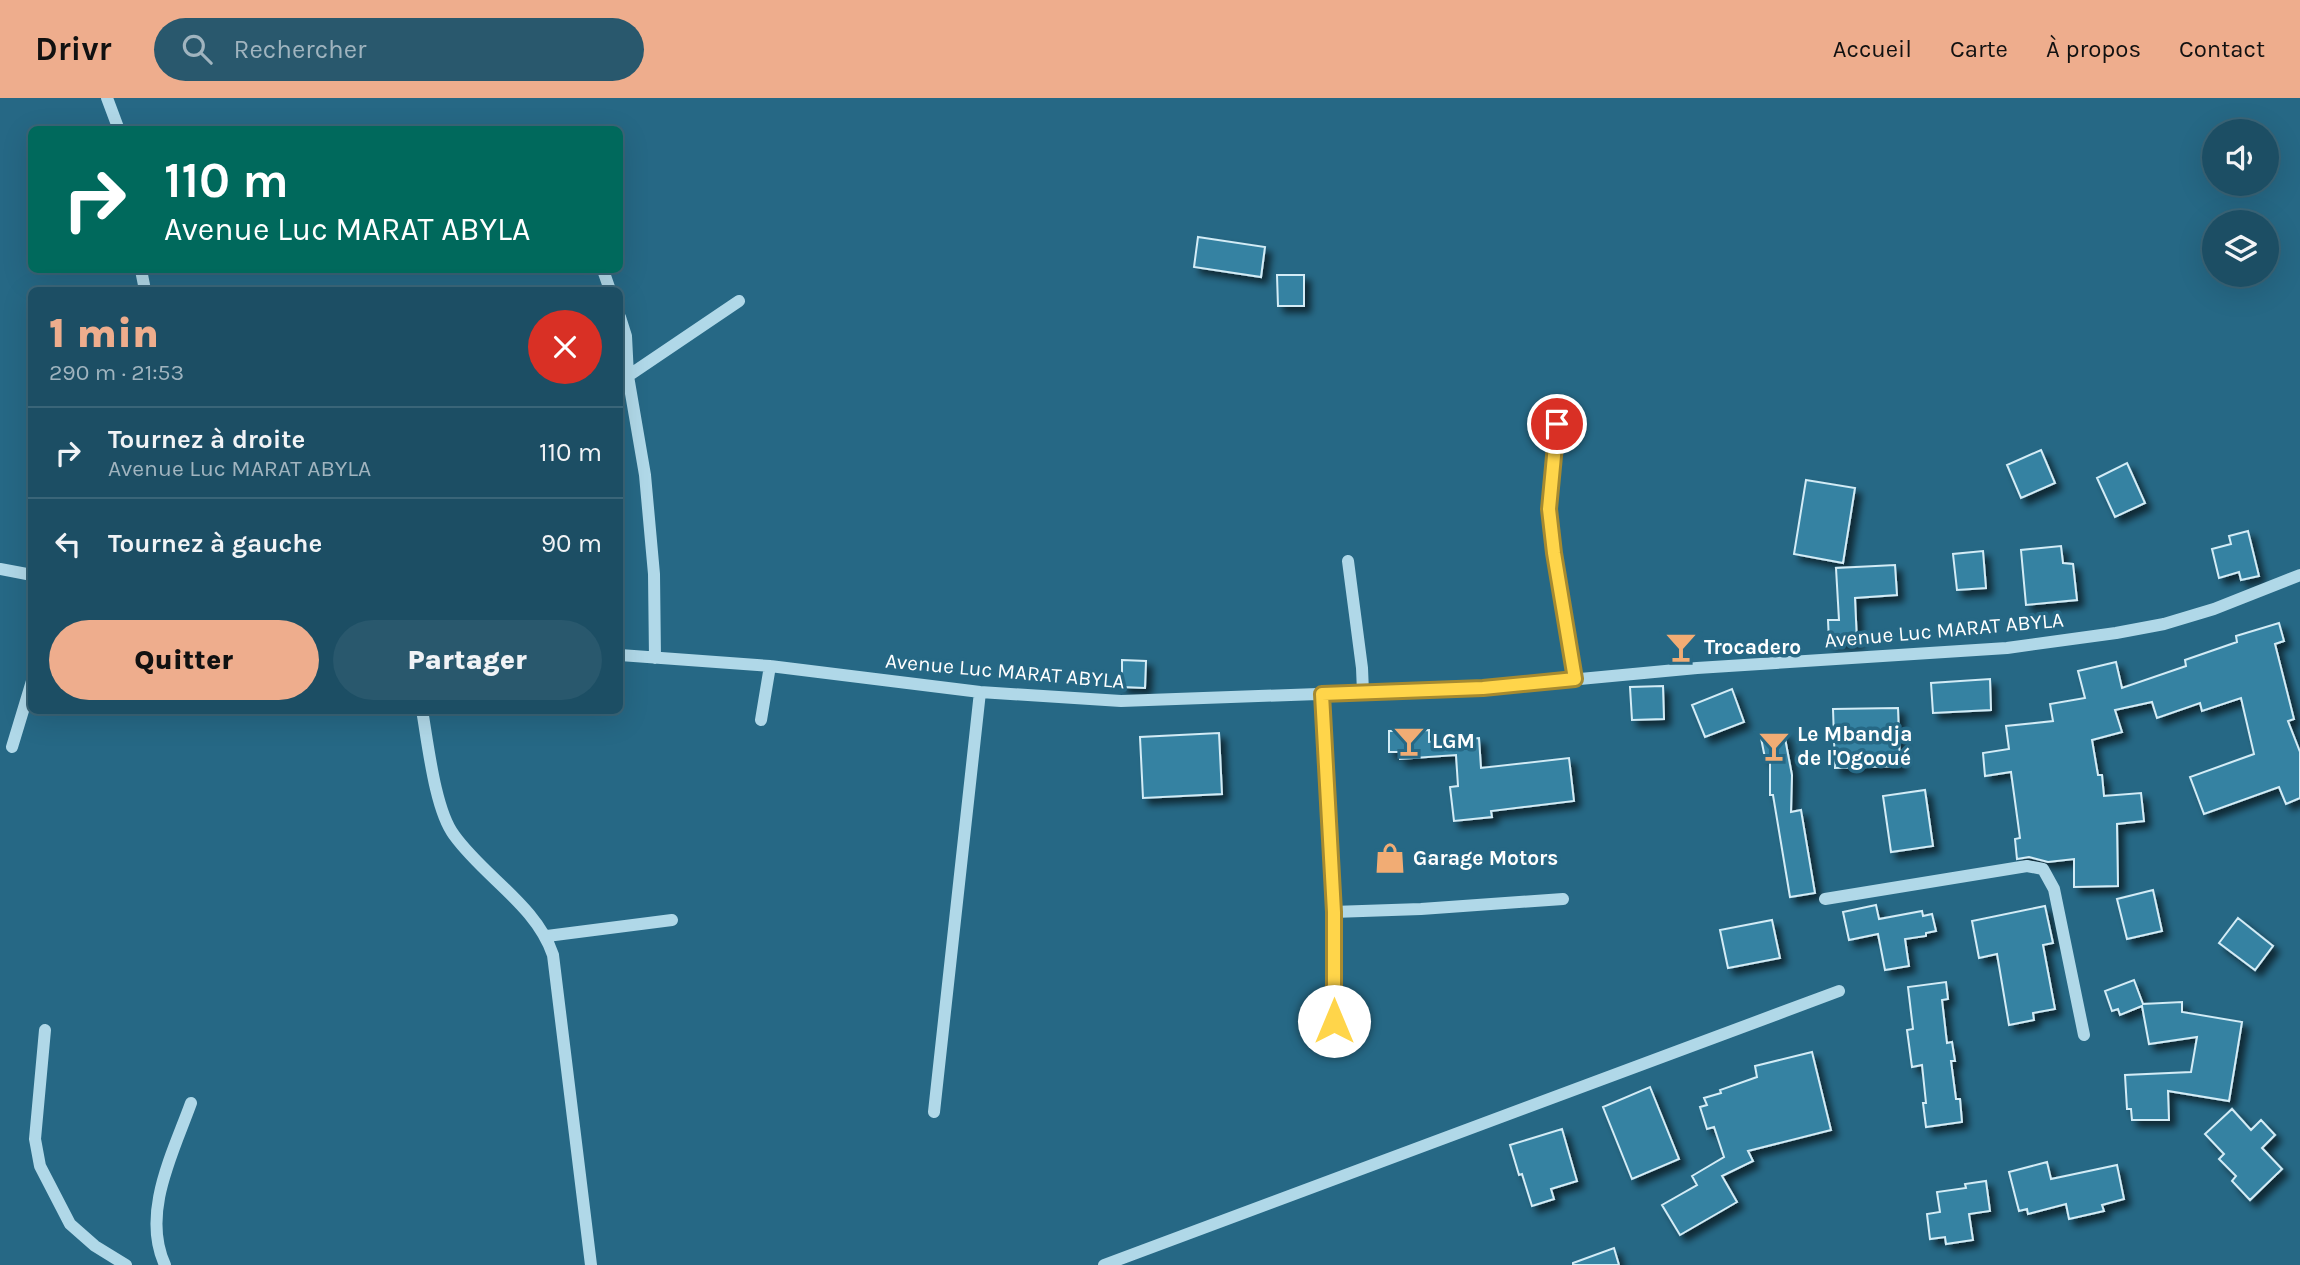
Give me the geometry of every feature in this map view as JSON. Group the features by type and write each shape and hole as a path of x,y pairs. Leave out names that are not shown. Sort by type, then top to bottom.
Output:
{"street":[{"path":"107,98 118,126"},
{"path":"628,376 739,301"},
{"path":"623,326 628,376 645,475 653,574 655,658"},
{"path":"1557,424 1549,509 1575,679"},
{"path":"1348,561 1363,692"},
{"path":"0,569 28,574"},
{"name":"Avenue Luc MARAT ABYLA","path":"623,655 770,666 979,692 1121,701 1483,688 1697,668 2007,648 2116,633 2164,624 2214,609 2300,575"},
{"path":"761,720 770,666"},
{"path":"934,1112 979,692"},
{"path":"12,747 28,694"},
{"path":"1322,694 1334,912 1334,1049"},
{"path":"423,714 442,815 454,836 532,917 547,936 553,955 591,1265"},
{"path":"1825,899 2027,866 2043,869 2054,889 2084,1035"},
{"path":"1334,912 1563,899"},
{"path":"547,936 672,920"},
{"path":"1104,1265 1839,991"},
{"path":"45,1030 35,1139 40,1166 70,1224 96,1246 126,1265"},
{"path":"165,1265 159,1251 157,1224 160,1189 191,1103"}],"building":[{"path":"1198,237 1265,247 1261,277 1194,267"},
{"path":"1277,275 1304,275 1304,306 1278,306"},
{"path":"2041,450 2055,483 2021,498 2007,465"},
{"path":"2127,463 2145,503 2115,517 2097,478"},
{"path":"1806,480 1855,488 1843,563 1794,554"},
{"path":"2248,531 2259,576 2241,580 2239,572 2219,578 2212,549 2231,544 2229,536"},
{"path":"2061,546 2063,563 2073,564 2077,600 2026,605 2021,550"},
{"path":"1983,551 1986,588 1957,590 1953,554"},
{"path":"1895,565 1897,595 1855,598 1857,642 1829,642 1828,620 1839,620 1836,568"},
{"path":"2279,623 2284,641 2275,644 2294,719 2288,721 2300,752 2300,798 2286,804 2279,787 2204,814 2190,777 2254,754 2241,698 2202,711 2200,703 2157,718 2152,702 2115,710 2122,732 2092,740 2098,775 2102,775 2104,796 2141,793 2144,821 2117,824 2118,886 2074,887 2074,859 2048,862 2029,857 2017,859 2015,839 2020,838 2011,772 1985,776 1983,753 2009,749 2006,726 2053,721 2050,704 2085,698 2078,671 2116,662 2122,688 2186,666 2185,660 2237,642 2236,636"},
{"path":"1122,660 1146,661 1145,688 1122,687"},
{"path":"1990,679 1991,710 1933,713 1931,683"},
{"path":"1663,686 1664,719 1632,720 1630,687"},
{"path":"1732,689 1744,722 1705,737 1692,705"},
{"path":"1898,708 1900,766 1835,768 1833,709"},
{"path":"1429,730 1429,742 1479,738 1481,768 1569,758 1574,801 1491,811 1492,817 1454,821 1450,787 1458,786 1456,755 1400,759 1400,752 1389,752 1389,731"},
{"path":"1219,733 1222,794 1143,798 1140,737"},
{"path":"1784,733 1792,775 1791,812 1801,810 1815,893 1790,897 1773,795 1770,795 1770,757 1765,758 1761,738"},
{"path":"1925,790 1933,846 1891,852 1883,796"},
{"path":"2153,890 2162,931 2127,939 2117,899"},
{"path":"1876,905 1879,919 1922,911 1923,916 1932,914 1936,931 1926,933 1926,936 1905,939 1909,966 1885,970 1878,934 1849,940 1843,912"},
{"path":"2045,906 2053,943 2043,945 2055,1009 2033,1013 2034,1020 2009,1025 1997,954 1979,958 1972,921"},
{"path":"2238,918 2273,946 2255,970 2219,943"},
{"path":"1772,920 1780,958 1728,968 1720,930"},
{"path":"2134,980 2143,1004 2182,1002 2182,1012 2242,1022 2229,1101 2168,1091 2169,1120 2132,1120 2131,1109 2127,1109 2125,1075 2191,1072 2197,1037 2149,1044 2142,1006 2120,1015 2118,1009 2112,1011 2105,991"},
{"path":"1946,982 1948,999 1942,1000 1947,1043 1952,1042 1955,1061 1951,1061 1956,1099 1960,1099 1962,1122 1926,1127 1922,1065 1912,1067 1907,1030 1913,1029 1908,987"},
{"path":"1812,1052 1831,1130 1748,1151 1753,1161 1722,1176 1737,1202 1680,1235 1662,1205 1697,1185 1692,1176 1724,1157 1714,1127 1707,1129 1700,1107 1707,1105 1704,1098 1757,1077 1755,1066"},
{"path":"1650,1087 1679,1159 1632,1179 1603,1107"},
{"path":"2232,1109 2251,1130 2261,1120 2275,1135 2262,1148 2282,1169 2250,1200 2232,1181 2236,1176 2219,1159 2224,1154 2205,1134"},
{"path":"1562,1129 1577,1181 1551,1189 1554,1199 1532,1206 1510,1145"},
{"path":"2047,1162 2051,1179 2117,1165 2124,1199 2102,1205 2104,1211 2069,1219 2066,1204 2028,1214 2027,1209 2019,1211 2009,1172"},
{"path":"1986,1181 1990,1211 1969,1214 1973,1240 1946,1244 1945,1237 1930,1239 1927,1214 1940,1212 1937,1192 1966,1188 1965,1184"},
{"path":"1614,1248 1619,1265 1573,1265 1573,1263"}],"place":[{"name":"Trocadero","path":"1681,647"},
{"name":"LGM","path":"1409,741"},
{"name":"Le Mbandja de l'Ogooué","path":"1774,746"},
{"name":"Garage Motors","path":"1390,858"}],"route":[{"path":"1334,1021 1334,912 1322,694 1483,688 1575,679 1549,509 1557,424"}]}
